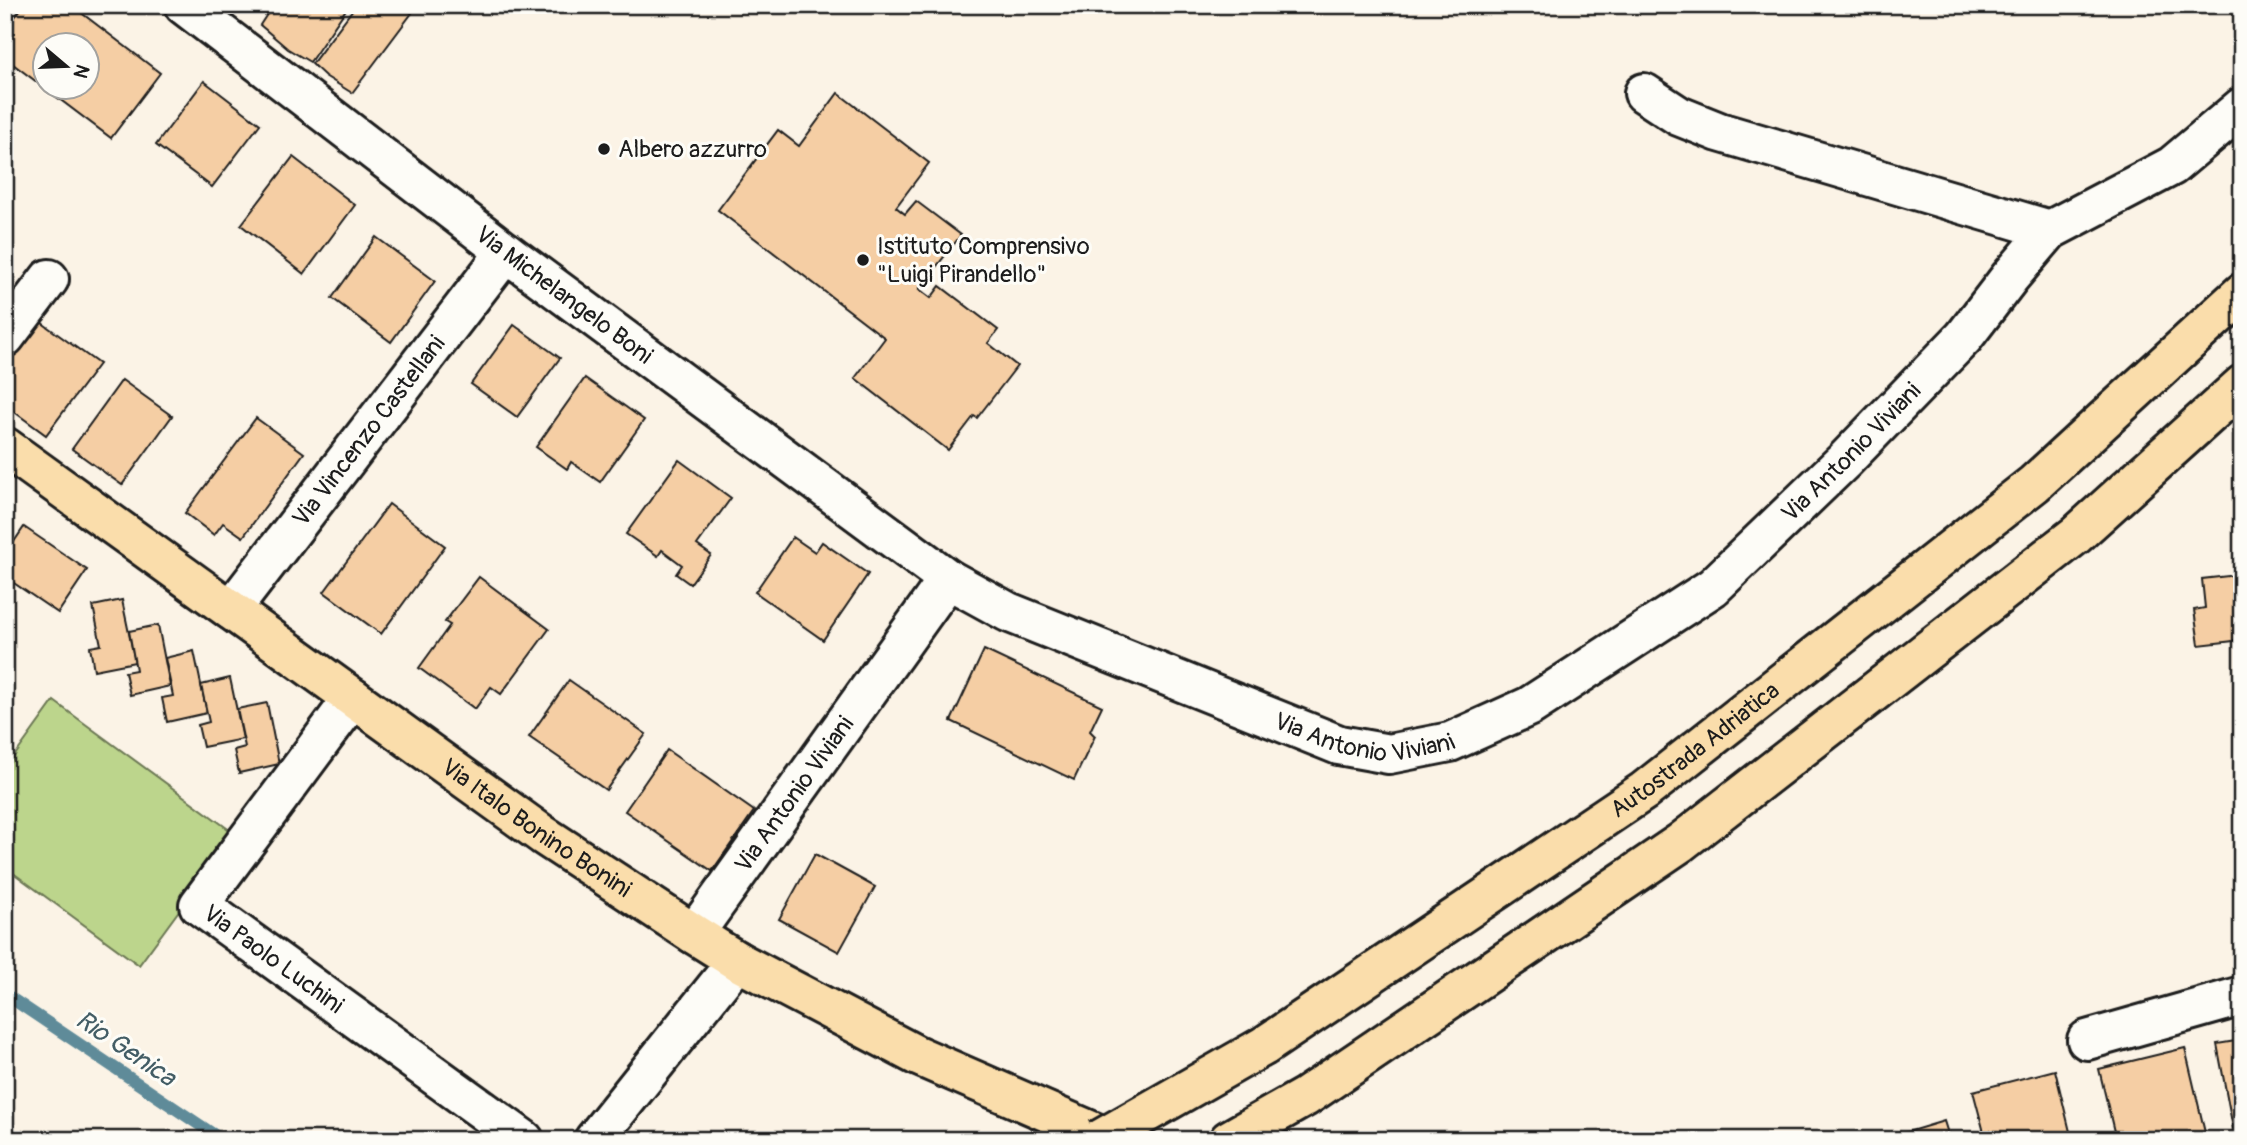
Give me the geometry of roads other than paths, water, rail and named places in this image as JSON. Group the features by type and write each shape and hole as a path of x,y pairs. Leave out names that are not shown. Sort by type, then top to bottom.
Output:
{"main road":[{"name":"Autostrada Adriatica","path":"1099,1140 1264,1046 1644,791 2034,484 2242,293"},
{"path":"1229,1140 1305,1097 1680,844 2076,535 2242,385"},
{"name":"Via Italo Bonino Bonini","path":"5,447 543,835 737,961 916,1055 1112,1140"}],"street":[{"name":"Via Michelangelo Boni","path":"184,5 506,252 948,579"},
{"path":"1644,93 1679,116 1718,132 2050,230"},
{"name":"Via Antonio Viviani","path":"694,934 948,579 1008,612 1339,745 1389,754 1450,741 1530,706 1713,587 1844,461 1955,347 2050,230 2172,166 2242,107"},
{"name":"Via Vincenzo Castellani","path":"231,610 506,252"},
{"path":"5,337 49,279"},
{"name":"Via Paolo Luchini","path":"353,698 199,905 524,1140"},
{"path":"594,1140 737,961"},
{"path":"2087,1040 2242,996"}],"waterway":[{"name":"Rio Genica","path":"5,994 222,1140"}],"place":[{"name":"Albero azzurro","path":"604,149"},
{"name":"Istituto Comprensivo \"Luigi Pirandello\"","path":"863,260"}]}
